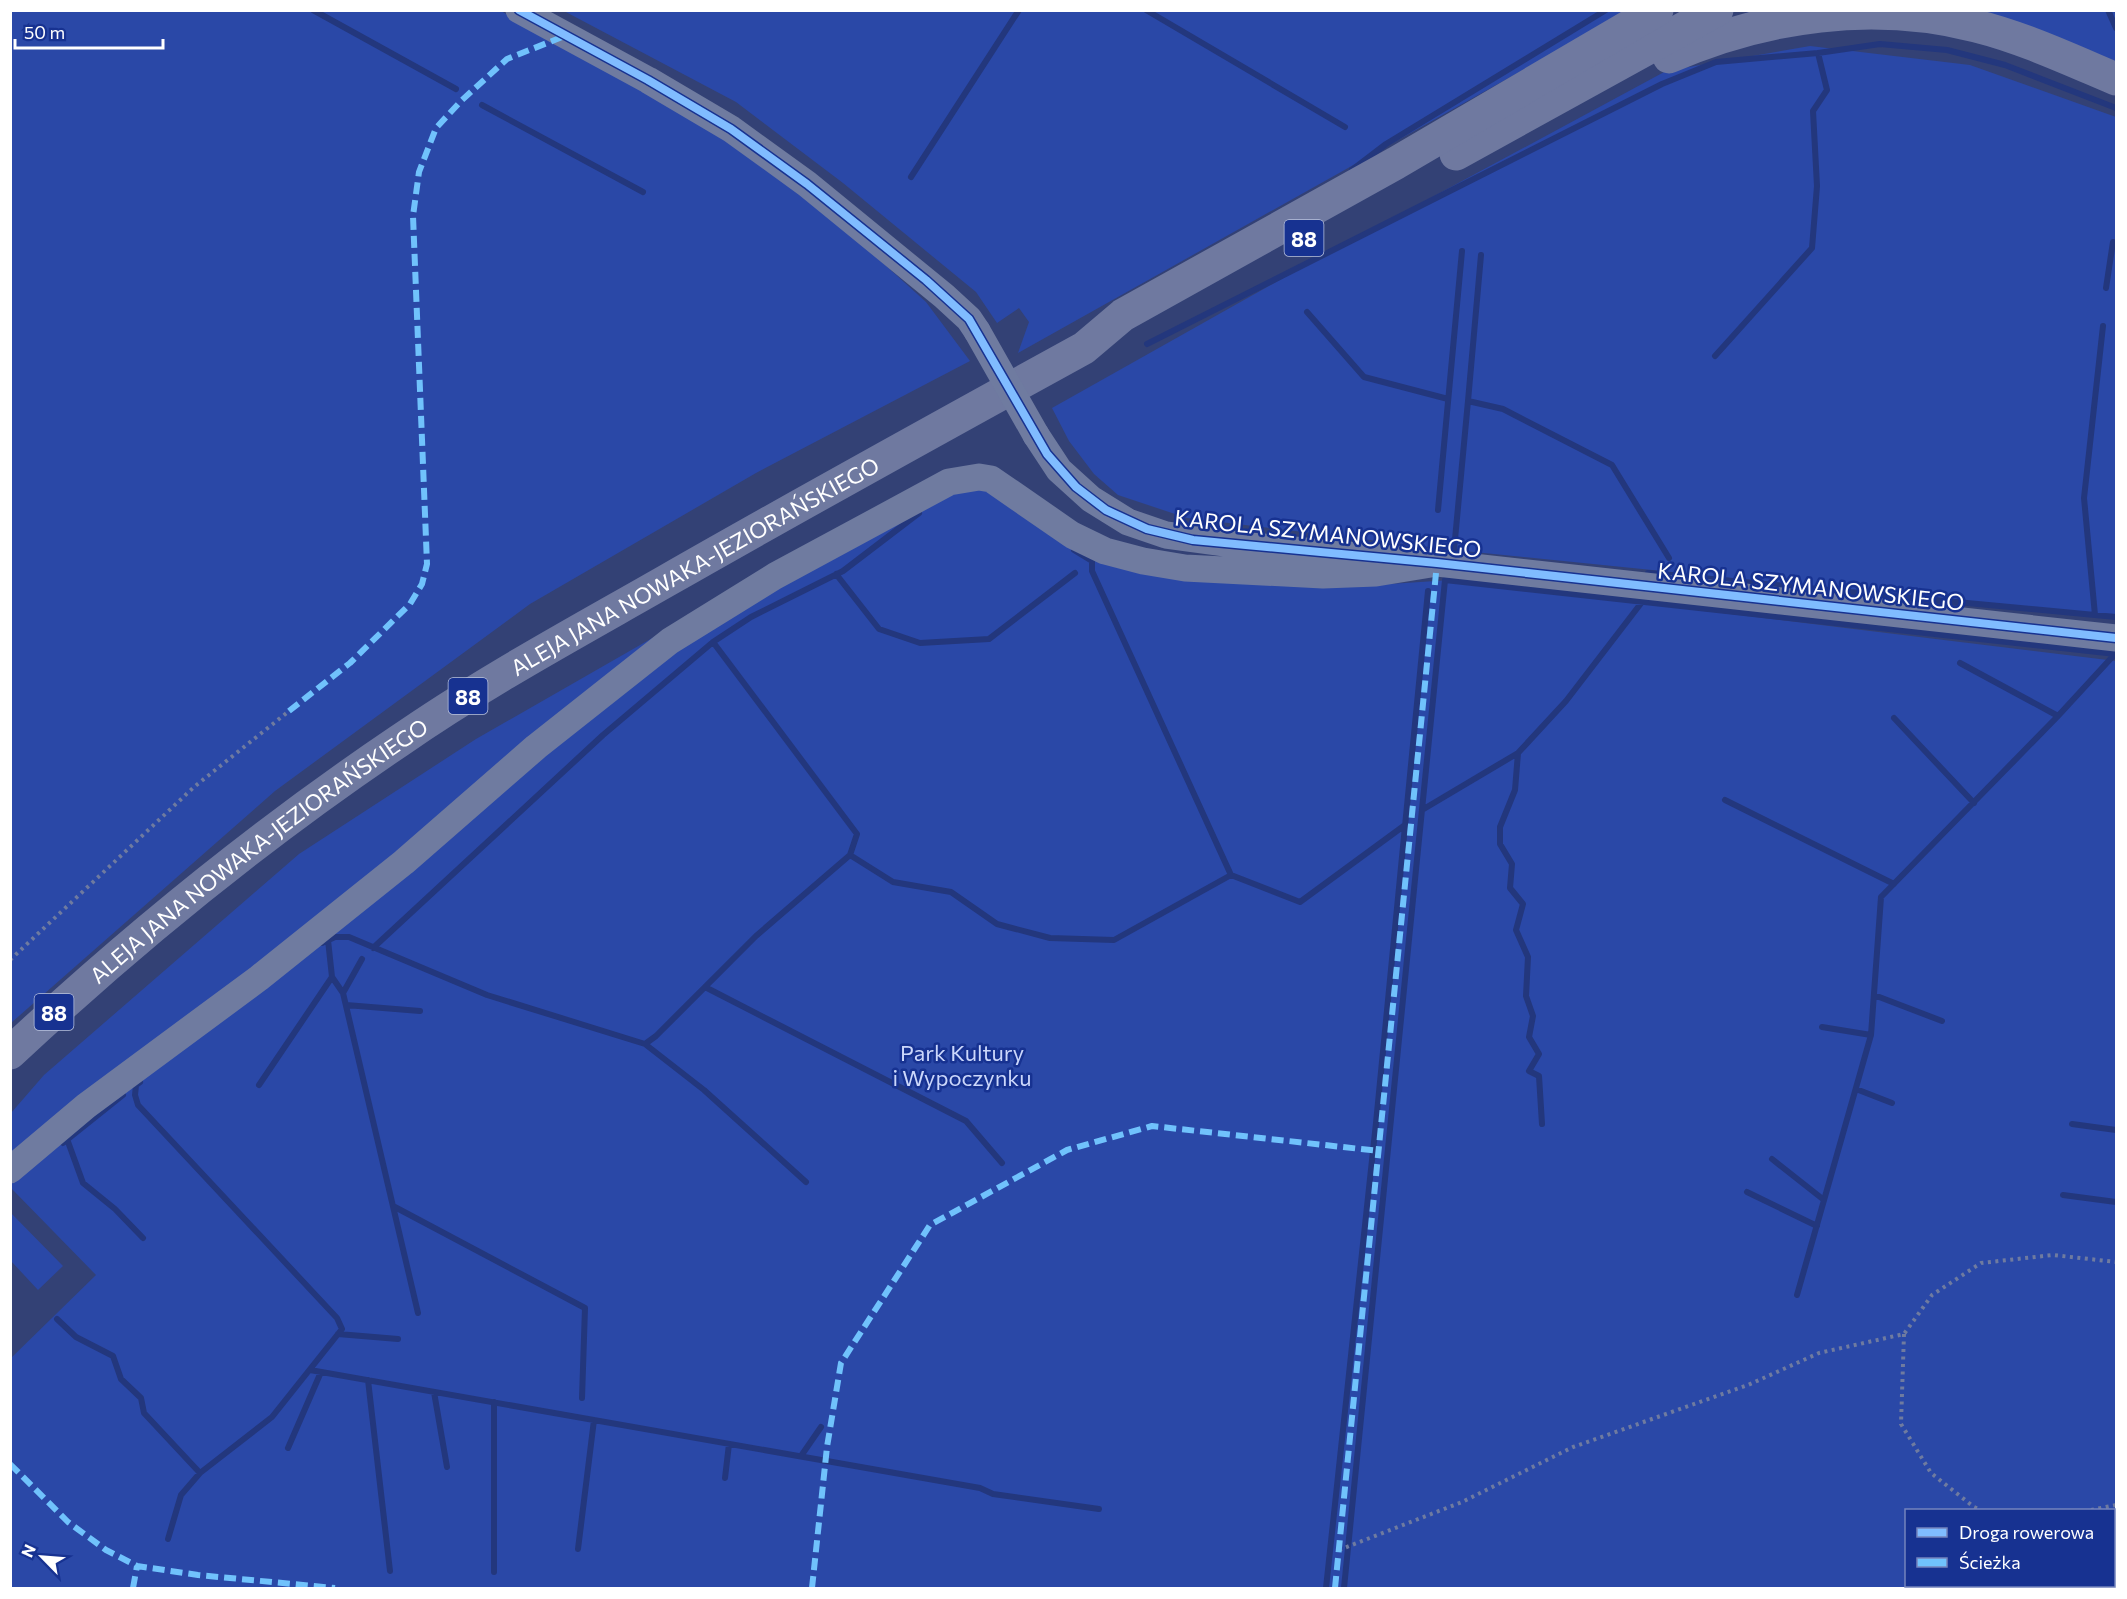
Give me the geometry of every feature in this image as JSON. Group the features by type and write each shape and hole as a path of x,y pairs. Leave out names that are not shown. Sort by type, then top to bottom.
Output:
{"main road":[{"name":"ALEJA JANA NOWAKA-JEZIORAŃSKIEGO","path":"10,1053 99,971 226,867 408,734 499,676 1084,348 1123,315 1396,163 1657,10"},
{"name":"ALEJA JANA NOWAKA-JEZIORAŃSKIEGO","path":"1084,348 1130,335 1717,10"},
{"path":"1520,118 1620,79 1698,45 1750,28 1813,15 1884,12 1931,16 1977,26 2044,49 2116,79"}],"street":[{"name":"KAROLA SZYMANOWSKIEGO","path":"519,10 677,96 772,158 938,290 969,319 1036,435 1059,470 1091,499 1128,522 1147,530 1193,540 1437,563 2116,638"},
{"path":"10,1170 86,1106 286,956 404,862 544,740 670,641 775,576 949,482 979,477 990,478 1072,535 1105,551 1143,561 1185,568 1323,575 1376,573 1437,563"}],"path":[{"path":"10,960 194,787 289,711"},
{"path":"1979,1509 1930,1473 1901,1424 1904,1334 1932,1295 1981,1263 2053,1255 2116,1262"},
{"path":"1339,1550 1462,1502 1573,1447 1748,1385 1819,1353 1904,1334"},
{"path":"2096,1509 2116,1505"}],"green space":[{"path":"11,11 501,11 724,138 831,216 926,302 970,361 756,473 530,604 275,791 11,1023"},
{"path":"564,11 1628,11 1018,353 1029,322 1019,308 997,323 976,292 843,183 736,102"},
{"path":"1942,11 2114,11 2116,15 2116,70"},
{"path":"1810,46 1970,65 2116,117 2116,617 1454,550 1187,518 1118,495 1094,474 1069,441 1052,408 1301,268 1666,71"},
{"name":"Park Kultury i Wypoczynku","path":"958,468 1077,547 1359,586 1451,580 2116,661 2116,1588 11,1588 10,1359 96,1275 11,1188 11,1113 44,1075 299,854 476,739 729,594"},
{"path":"10,1212 63,1266 38,1290 11,1261"}],"waterway":[{"path":"313,10 456,89"},
{"path":"911,177 1019,10"},
{"path":"1146,10 1345,127"},
{"path":"1352,170 1386,144 1606,10"},
{"path":"1749,13 1755,10"},
{"path":"2108,10 2116,28"},
{"path":"1147,344 1662,84 1716,62 1818,53 1880,44 1947,50 2005,65 2116,108"},
{"path":"1715,356 1812,248 1817,186 1813,111 1827,90 1818,53"},
{"path":"482,105 643,192"},
{"path":"2106,288 2113,242"},
{"path":"1438,510 1462,251"},
{"path":"1468,401 1481,255"},
{"path":"1307,312 1364,377 1448,399"},
{"path":"2095,615 2084,498 2103,326"},
{"path":"1461,555 1454,550 1468,401 1503,409 1612,465 1669,558"},
{"path":"373,948 603,735 713,642 751,617 843,571 919,513"},
{"path":"1074,550 1092,561 1092,571 1231,875 1300,902 1405,825"},
{"path":"836,574 879,629 920,643 989,639 1075,573"},
{"path":"1648,573 2116,617"},
{"path":"1344,1588 1445,580 2116,654"},
{"path":"1326,1588 1376,1123 1428,591"},
{"path":"1542,1124 1539,1076 1529,1071 1539,1054 1529,1037 1533,1016 1526,996 1528,957 1516,930 1523,904 1510,888 1512,864 1500,844 1500,827 1515,790 1518,753 1566,701 1642,602"},
{"path":"322,943 335,937 349,937 487,995 645,1044 656,1036 756,936 850,855 857,834 713,642"},
{"path":"1797,1295 1871,1035 1881,897 2058,716 2115,654"},
{"path":"1960,663 2058,716"},
{"path":"1894,718 1974,803"},
{"path":"1422,810 1518,753"},
{"path":"1725,800 1894,884"},
{"path":"850,855 893,882 951,892 997,924 1050,938 1114,940 1231,875"},
{"path":"328,940 332,977 343,993 418,1313"},
{"path":"343,993 362,959"},
{"path":"259,1085 332,977"},
{"path":"705,987 966,1121 1002,1163"},
{"path":"1874,995 1942,1021"},
{"path":"346,1005 420,1011"},
{"path":"1822,1027 1871,1035"},
{"path":"645,1044 704,1090 806,1182"},
{"path":"140,1082 136,1085 135,1095 138,1105 337,1318 342,1329 272,1417 200,1473 181,1495 168,1539"},
{"path":"1856,1089 1892,1103"},
{"path":"63,1143 123,1095"},
{"path":"2072,1124 2116,1130"},
{"path":"67,1139 83,1183 115,1209 143,1238"},
{"path":"1772,1159 1824,1200"},
{"path":"1747,1192 1817,1226"},
{"path":"2063,1195 2116,1202"},
{"path":"393,1206 585,1308 582,1398"},
{"path":"57,1319 76,1337 113,1356 121,1379 141,1398 144,1413 200,1473"},
{"path":"338,1334 398,1339"},
{"path":"310,1370 980,1488 993,1494 1099,1509"},
{"path":"288,1448 321,1372"},
{"path":"368,1380 390,1571"},
{"path":"434,1392 447,1467"},
{"path":"494,1402 494,1572"},
{"path":"578,1549 594,1420"},
{"path":"801,1456 821,1427"},
{"path":"725,1478 729,1444"}],"marked path":[{"path":"289,711 350,663 410,604 422,584 427,564 413,216 419,172 436,128 461,101 507,59 567,35"},
{"path":"1335,1588 1437,563"},
{"path":"812,1588 827,1447 841,1363 930,1225 1067,1150 1152,1126 1379,1151"},
{"path":"10,1464 68,1522 106,1550 137,1566 198,1575 335,1588"},
{"path":"133,1588 137,1566"}],"cycle path":[{"path":"519,10 648,80 731,129 807,184 926,280 969,319 1047,454 1076,487 1106,510 1147,529 1193,540 1437,563 2116,638"}]}
